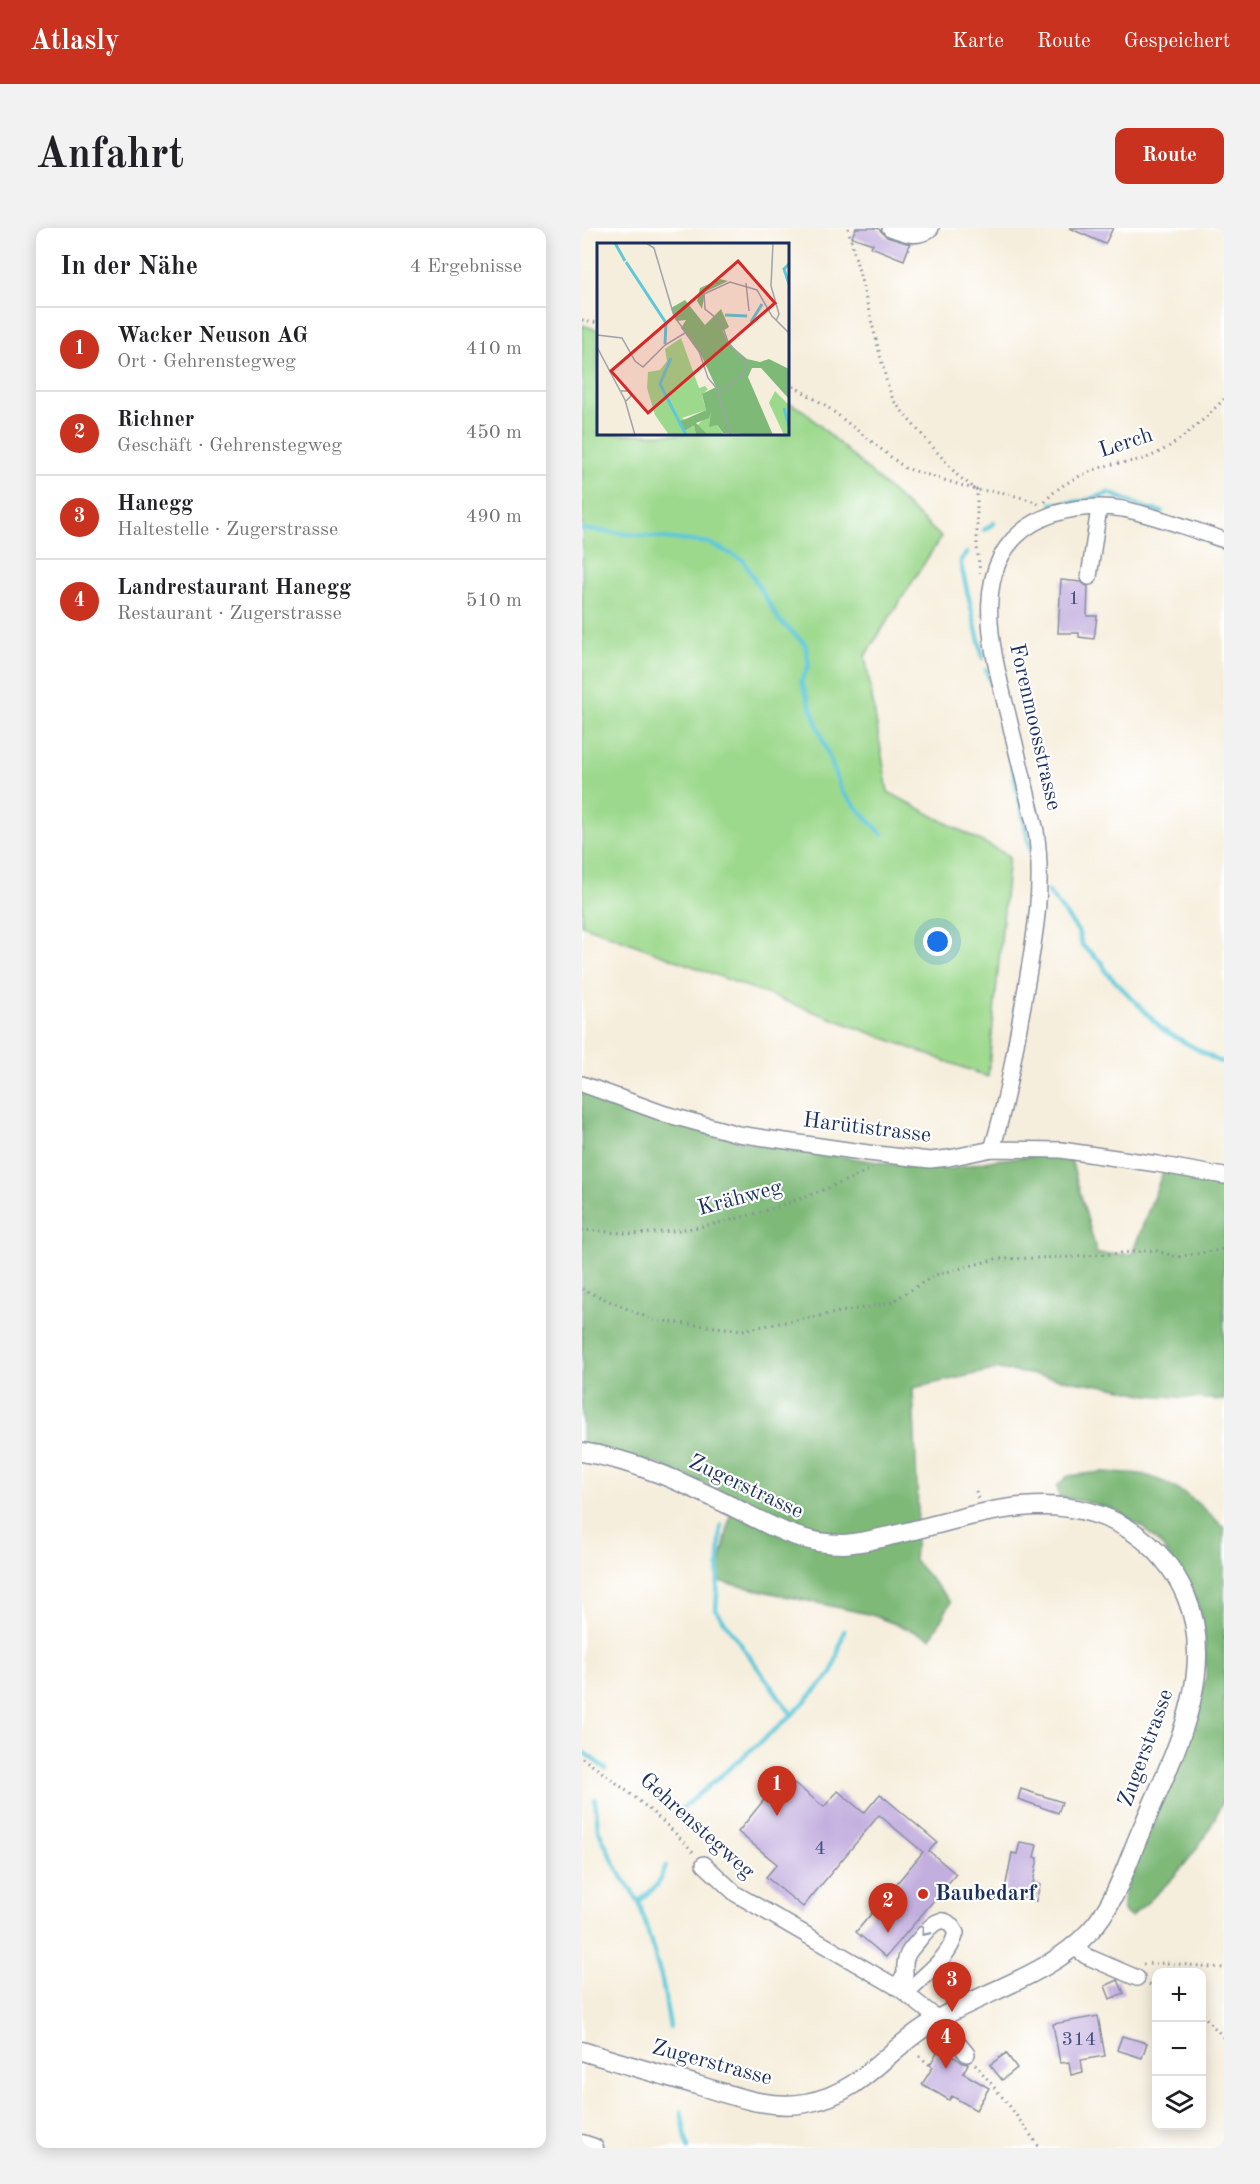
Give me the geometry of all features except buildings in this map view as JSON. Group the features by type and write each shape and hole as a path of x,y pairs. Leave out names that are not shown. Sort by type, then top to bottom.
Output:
{"main road":[{"name":"Zugerstrasse","path":"582,1452 632,1464 708,1496 769,1527 796,1538 819,1542 855,1543 1007,1507 1056,1505 1082,1509 1102,1516 1131,1531 1154,1549 1173,1572 1192,1613 1197,1640 1196,1677 1183,1728 1109,1904 1088,1933 1050,1962 938,2019 910,2038 858,2082 829,2097 800,2104 755,2102 582,2051"},
{"path":"582,2144 594,2148"}],"street":[{"path":"890,228 919,236 932,228"},
{"path":"1089,577 1099,508"},
{"name":"Forenmoosstrasse","path":"992,1149 1010,1084 1040,891 1036,831 992,645 989,605 991,588 1000,559 1007,547 1029,525 1046,516 1060,512 1099,508 1122,509 1224,540"},
{"name":"Harütistrasse","path":"582,1084 665,1114 738,1134 897,1158 930,1160 992,1149 1061,1150 1224,1176"},
{"name":"Gehrenstegweg","path":"704,1864 736,1894 901,1990 938,2019 967,2055"},
{"path":"1073,1946 1086,1956 1137,1978"}],"path":[{"path":"848,228 892,400 958,476 977,490"},
{"path":"582,320 597,323"},
{"path":"789,384 825,405 905,468 977,490"},
{"name":"Lerch","path":"977,490 1001,492 1030,500 1042,506 1051,495 1083,475 1108,466 1147,458 1162,450 1178,440 1224,399"},
{"path":"977,490 977,547 981,579"},
{"name":"Krähweg","path":"582,1230 650,1234 730,1222 822,1192 897,1158"},
{"path":"582,1289 653,1320 742,1330 890,1303 935,1275 996,1259 1075,1257 1154,1250 1177,1257 1224,1248"},
{"name":"Gehrenstegweg","path":"582,1758 677,1834 704,1864"},
{"path":"1122,1970 1129,1965 1166,1963 1224,1968"},
{"path":"1206,2018 1224,2038"},
{"path":"967,2055 1008,2104 1040,2148"},
{"path":"919,2056 931,2066"}],"green space":[{"path":"582,325 597,330 597,435 789,435 789,403 804,411 941,537 865,656 888,792 1009,856 988,1077 582,925"},
{"path":"582,1090 741,1141 897,1165 950,1169 995,1160 1069,1152 1097,1254 1132,1254 1164,1169 1224,1182 1224,1400 1147,1395 998,1369 913,1388 918,1512 914,1560 951,1602 931,1638 872,1615 717,1581 734,1497 656,1463 582,1447"},
{"path":"1102,1472 1140,1474 1163,1482 1196,1502 1224,1528 1224,1797 1218,1813 1193,1854 1172,1879 1131,1917 1124,1910 1124,1893 1197,1714 1206,1676 1204,1630 1197,1602 1163,1547 1145,1529 1117,1511 1088,1502 1059,1497 1057,1486 1068,1476"}],"waterway":[{"path":"1052,504 1085,501 1109,493 1148,509 1162,512"},
{"path":"984,530 994,523"},
{"path":"582,529 709,543 743,560 779,620 805,644 809,665 801,681 842,792 883,835"},
{"path":"967,553 961,560 961,565 983,658"},
{"path":"986,670 994,690"},
{"path":"1008,747 1031,853"},
{"path":"1048,891 1078,931 1082,945 1103,964 1106,972 1163,1030 1218,1061 1224,1062"},
{"path":"721,1525 716,1610 792,1715"},
{"path":"678,1812 792,1715 832,1673 844,1631"},
{"path":"582,1751 606,1769"},
{"path":"595,1799 598,1829 617,1869 639,1902 662,1980 670,2027"},
{"path":"639,1902 657,1885 666,1866"},
{"path":"681,2111 688,2148"}],"place":[{"name":"Wacker Neuson AG","path":"777,1816"},
{"name":"Baubedarf","path":"923,1894"},
{"name":"Richner","path":"888,1933"},
{"name":"Hanegg","path":"952,2012"},
{"name":"Landrestaurant Hanegg","path":"946,2069"}]}
